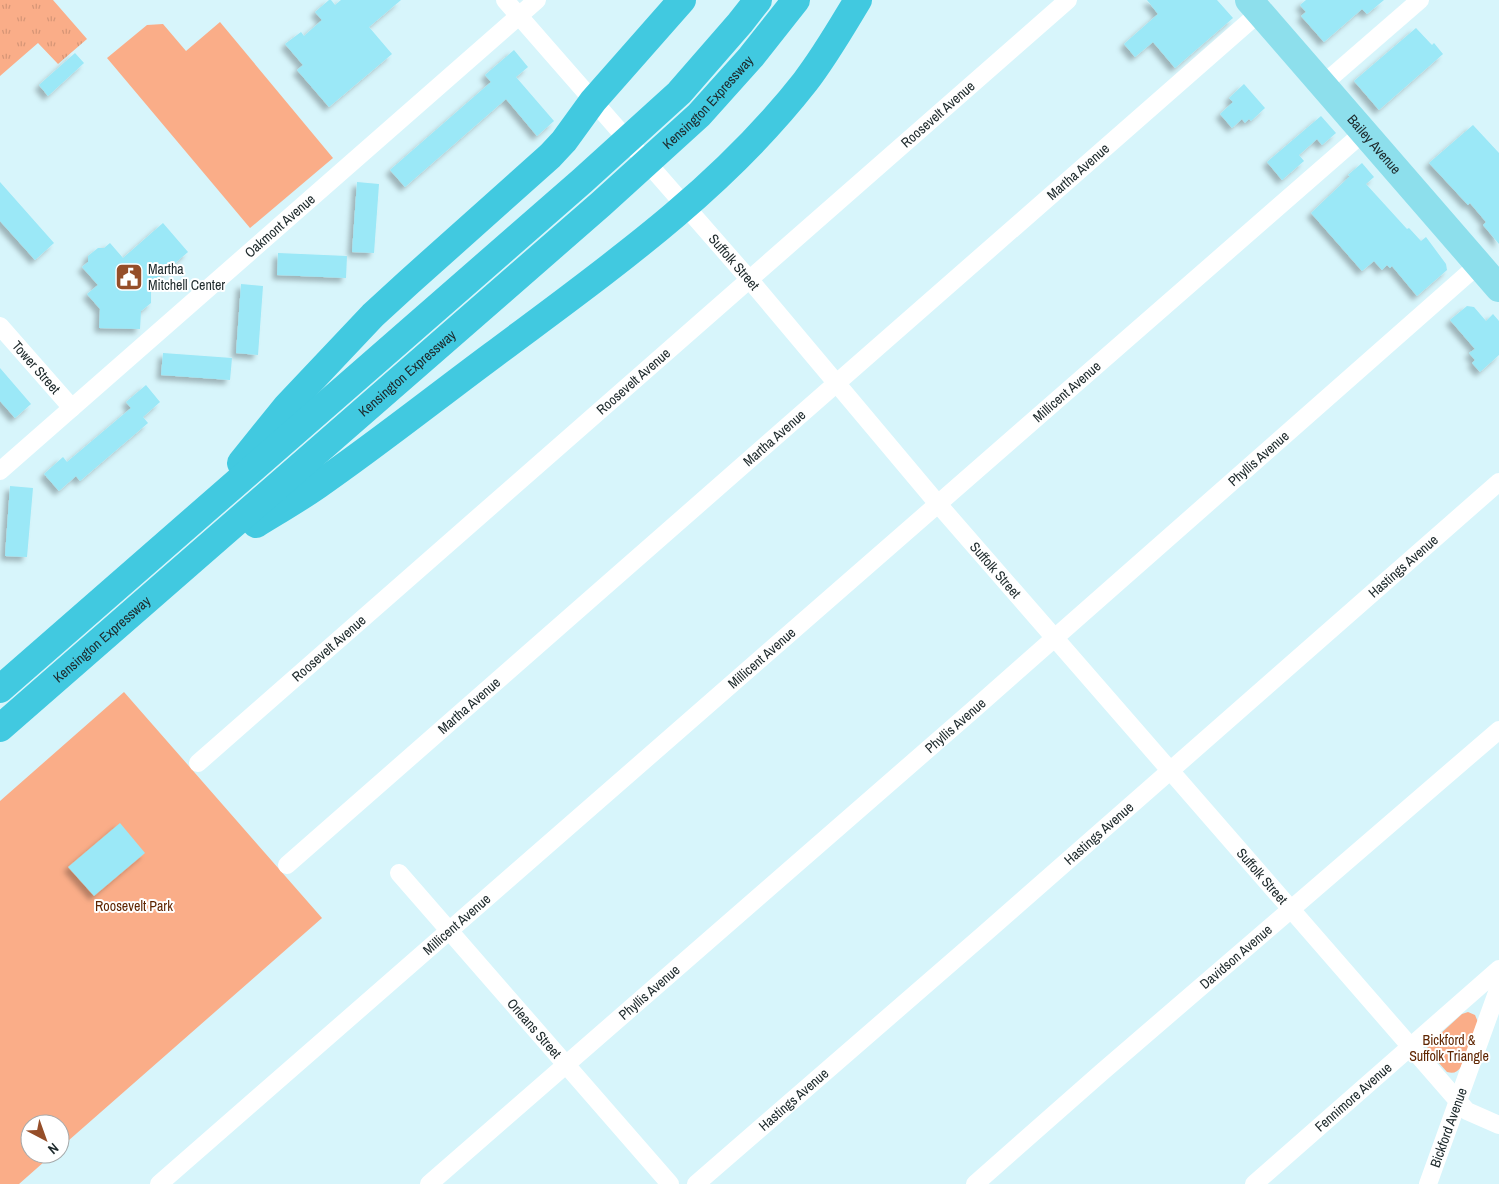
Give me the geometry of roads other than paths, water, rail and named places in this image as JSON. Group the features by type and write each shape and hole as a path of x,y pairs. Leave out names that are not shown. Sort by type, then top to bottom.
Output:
{"highway":[{"path":"192,522 287,406 339,350 409,282 550,156 564,141 593,100 682,0"},
{"name":"Kensington Expressway","path":"0,689 582,181 679,93 758,0"},
{"name":"Kensington Expressway","path":"0,728 601,204 698,115 752,57 796,0"},
{"path":"191,563 317,486 608,270 686,206 734,162 800,88 834,40 858,0"}],"main road":[{"name":"Bailey Avenue","path":"1255,6 1499,288"}],"street":[{"name":"Suffolk Street","path":"505,0 749,279 938,504 1458,1101 1467,1111 1499,1125"},
{"name":"Oakmont Avenue","path":"0,471 537,0"},
{"name":"Roosevelt Avenue","path":"198,762 1068,0"},
{"path":"1322,85 1420,0"},
{"name":"Martha Avenue","path":"287,865 836,384 1255,6"},
{"name":"Millicent Avenue","path":"159,1184 1364,132"},
{"name":"Phyllis Avenue","path":"430,1184 1479,264"},
{"name":"Tower Street","path":"0,326 72,408"},
{"name":"Hastings Avenue","path":"696,1184 1499,482"},
{"name":"Davidson Avenue","path":"975,1184 1499,730"},
{"name":"Orleans Street","path":"399,873 670,1184"},
{"name":"Fennimore Avenue","path":"1254,1184 1499,969"},
{"name":"Bickford Avenue","path":"1428,1184 1499,987"}],"place":[{"name":"Martha Mitchell Center","path":"129,277"}],"park label":[{"name":"Roosevelt Park","path":"134,906"},
{"name":"Bickford & Suffolk Triangle","path":"1449,1048"}]}
